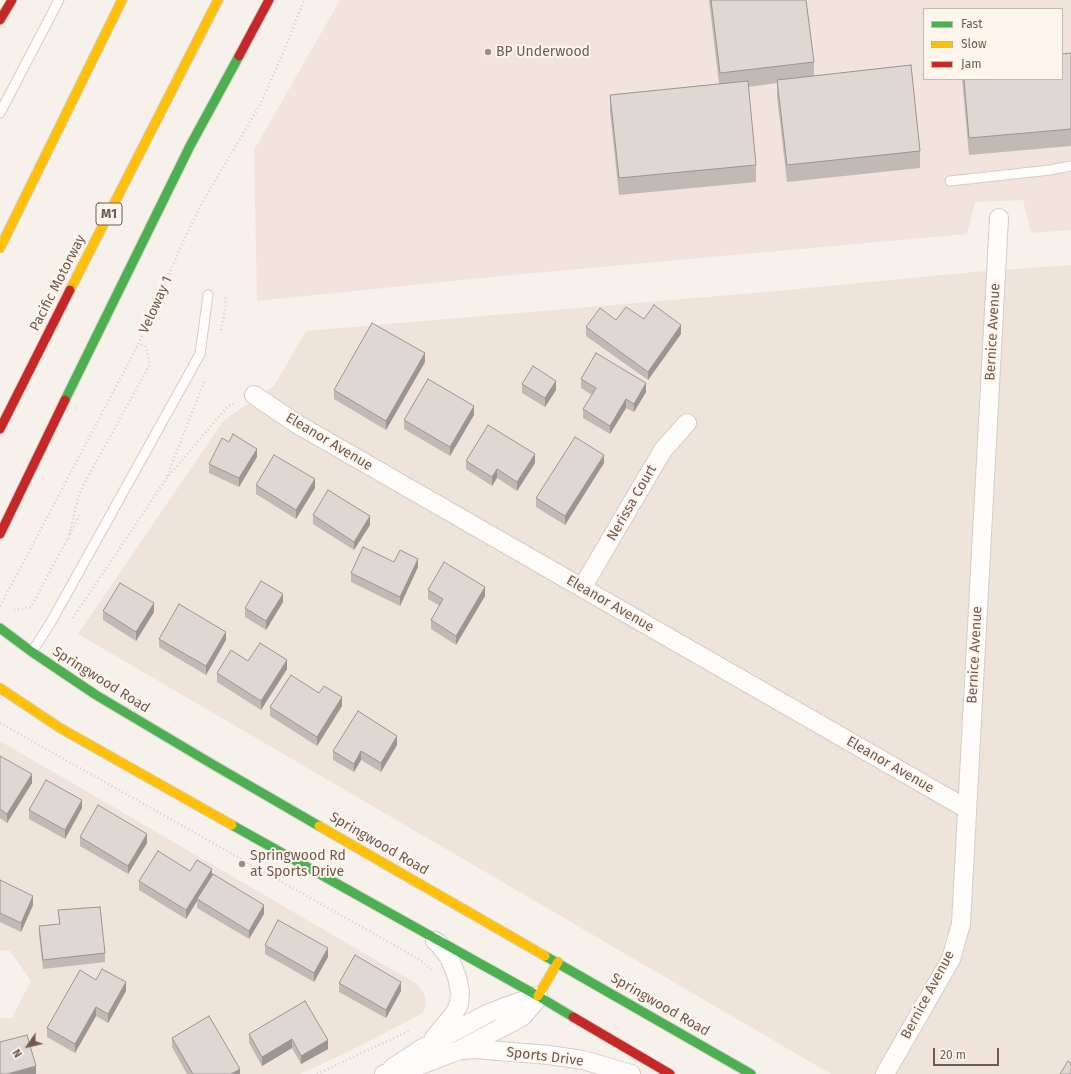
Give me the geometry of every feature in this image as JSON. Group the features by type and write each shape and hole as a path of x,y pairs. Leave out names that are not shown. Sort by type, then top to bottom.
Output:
{"main road":[{"path":"0,20 12,0"},
{"path":"0,248 122,0"},
{"name":"Pacific Motorway","path":"0,428 218,0"},
{"path":"0,534 190,146 269,0"},
{"name":"Springwood Road","path":"0,628 32,652 96,695 212,764 751,1074"},
{"path":"0,688 60,728 89,745 538,996 670,1074"},
{"name":"Sports Drive","path":"538,996 558,962"}],"street":[{"name":"Bernice Avenue","path":"885,1074 951,959 961,924 999,218"},
{"name":"Eleanor Avenue","path":"254,395 297,424 967,810"},
{"name":"Nerissa Court","path":"582,588 663,450 687,423"},
{"path":"421,1049 430,1042 454,1014 459,1004 460,992 457,977 449,957 438,943 424,933"},
{"name":"Sports Drive","path":"384,1074 394,1065 421,1049 487,1014 538,996"},
{"name":"Sports Drive","path":"384,1074 418,1066 457,1051 522,1017 538,996"},
{"name":"Sports Drive","path":"457,1051 475,1049 549,1055 583,1060 631,1074"}],"lane":[{"path":"0,113 59,0"},
{"path":"950,181 1050,170 1071,166"},
{"path":"32,652 51,622 200,354 208,295"}],"path":[{"name":"Veloway 1","path":"0,606 139,343 183,242 202,203 260,105 304,0"},
{"path":"68,539 79,495 83,486 150,364 146,347 139,343"},
{"path":"73,618 166,479 228,406 254,395"},
{"path":"31,607 81,513"},
{"path":"0,723 415,957 428,966 434,975"},
{"path":"316,1074 414,1028"}],"shaded area":[{"path":"340,0 1071,0 1071,230 1031,233 1023,200 975,202 967,234 501,276 257,301 254,150"},
{"path":"1071,265 1071,1064 1065,1074 831,1074 78,634 224,420 274,386 306,331 766,292 974,272"},
{"path":"0,741 417,984 424,994 426,1003 423,1013 348,1052 300,1074 0,1074 0,1018 12,1018 31,981 10,951 0,950"}],"building":[{"path":"711,0 806,0 814,62 720,73"},
{"path":"1071,53 1071,129 969,138 964,80 1063,80 1063,54"},
{"path":"911,65 920,151 787,165 777,80"},
{"path":"748,81 756,165 619,178 610,95"},
{"path":"654,305 681,325 648,372 586,327 600,308 616,320 626,307 644,319"},
{"path":"372,323 425,353 386,421 334,390"},
{"path":"596,353 646,383 634,404 626,399 610,426 583,409 596,388 581,379"},
{"path":"533,366 556,381 545,398 522,384"},
{"path":"428,379 474,406 450,447 404,420"},
{"path":"488,425 535,454 517,482 497,469 492,477 466,461"},
{"path":"233,434 257,449 239,478 209,464 222,438 229,442"},
{"path":"575,437 604,455 565,516 536,498"},
{"path":"274,455 315,479 296,510 256,485"},
{"path":"328,490 370,516 354,542 313,515"},
{"path":"363,547 394,562 400,550 418,559 400,597 351,573"},
{"path":"444,562 485,587 456,636 431,620 443,599 428,590"},
{"path":"261,581 283,594 266,621 245,608"},
{"path":"120,583 154,603 136,632 103,611"},
{"path":"179,604 226,632 206,666 159,639"},
{"path":"260,643 287,660 261,701 217,673 231,650 248,661"},
{"path":"291,675 319,693 324,686 342,697 317,737 270,707"},
{"path":"358,711 397,736 381,763 361,751 354,764 333,751"},
{"path":"0,756 32,774 7,814 0,809"},
{"path":"46,780 82,800 65,830 29,810"},
{"path":"98,805 147,834 128,866 80,837"},
{"path":"158,851 190,871 197,860 212,869 186,910 139,881"},
{"path":"213,874 264,905 249,931 197,899"},
{"path":"0,880 33,896 21,923 0,913"},
{"path":"100,907 105,953 43,960 39,926 60,924 58,910"},
{"path":"278,920 328,948 314,973 265,945"},
{"path":"355,955 401,982 386,1010 339,983"},
{"path":"102,969 126,982 108,1014 96,1007 75,1044 47,1028 80,970 96,980"},
{"path":"305,1001 328,1040 301,1056 292,1039 262,1057 249,1034"},
{"path":"209,1016 240,1069 231,1074 193,1074 172,1038"},
{"path":"27,1035 36,1066 7,1074 0,1074 0,1042"},
{"path":"1068,1061 1071,1063 1071,1074 1060,1074"}],"traffic: fast":[{"path":"65,400 190,146 239,56"},
{"path":"0,628 32,652 96,695 319,826"},
{"path":"232,825 573,1017"},
{"path":"545,956 751,1074"}],"traffic: slow":[{"path":"0,248 122,0"},
{"path":"70,290 218,0"},
{"path":"0,688 60,728 232,825"},
{"path":"319,826 545,956"},
{"path":"538,996 558,962"}],"traffic: jam":[{"path":"0,20 12,0"},
{"path":"239,56 269,0"},
{"path":"0,429 70,290"},
{"path":"0,534 65,400"},
{"path":"573,1017 670,1074"}],"place":[{"name":"BP Underwood","path":"488,52"},
{"name":"Springwood Rd at Sports Drive","path":"242,864"}]}
